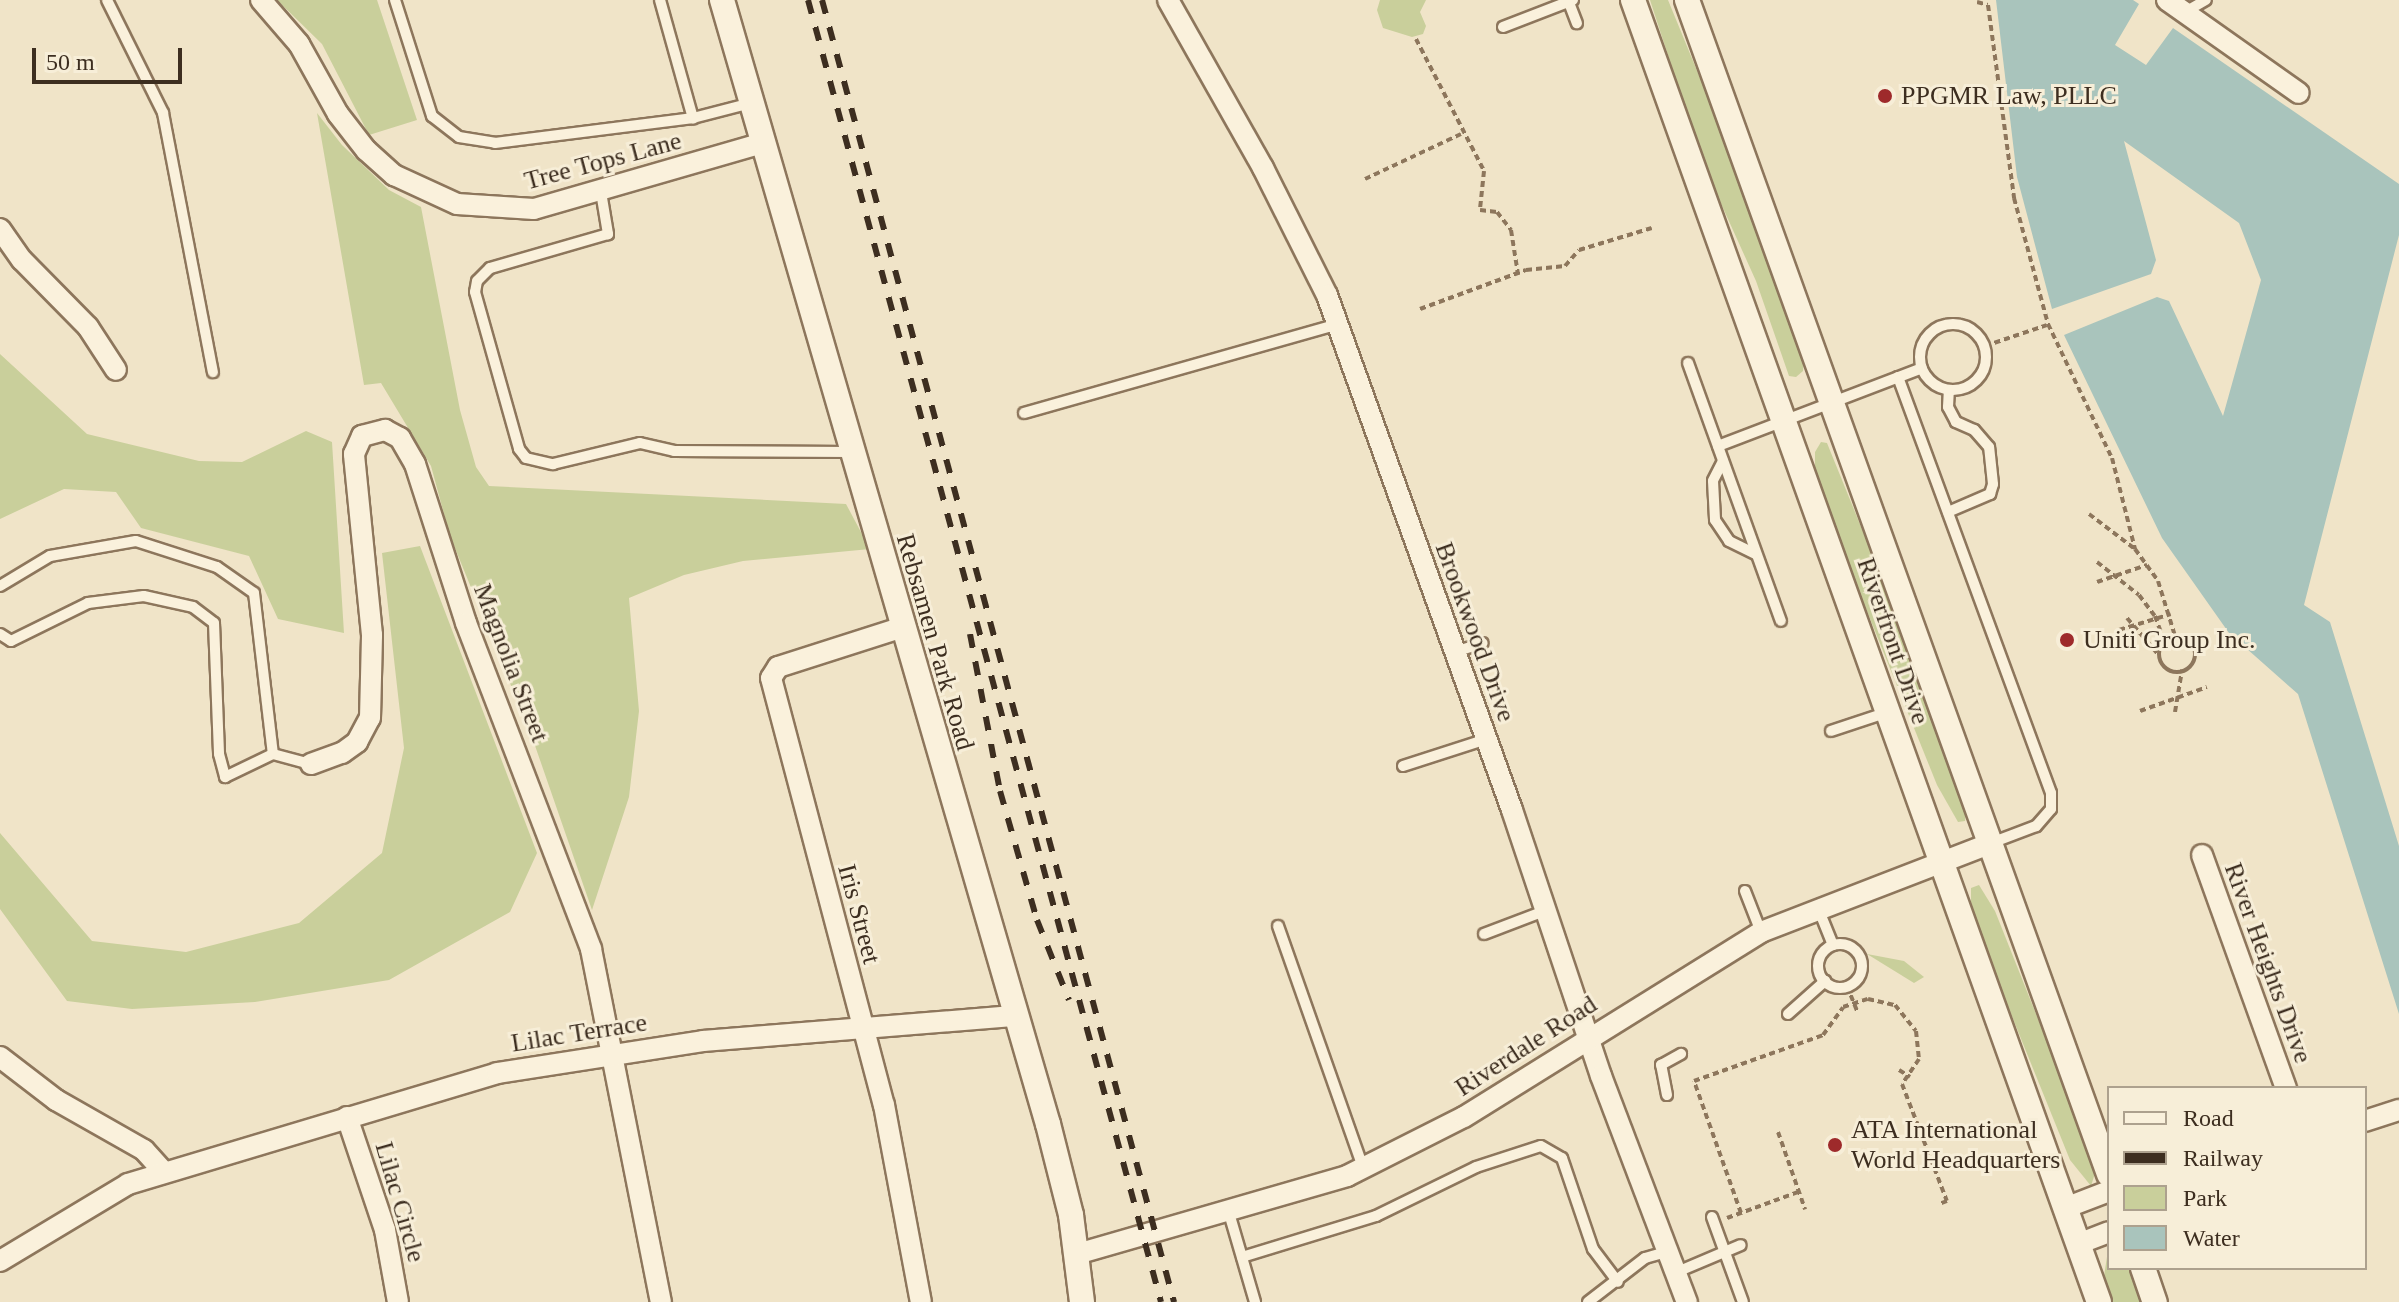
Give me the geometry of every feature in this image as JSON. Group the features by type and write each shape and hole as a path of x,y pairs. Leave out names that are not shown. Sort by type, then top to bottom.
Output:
{"street":[{"name":"Tree Tops Lane","path":"261,0 299,44 338,114 394,175 457,204 493,210 534,209 763,143"},
{"name":"Rebsamen Park Road","path":"722,0 853,451 900,628 1016,1016 1077,1254 1082,1302"},
{"name":"Brookwood Drive","path":"1168,0 1270,182 1339,324 1547,910 1589,1038 1687,1302"},
{"name":"Riverfront Drive","path":"1633,0 2099,1302"},
{"name":"Riverfront Drive","path":"1687,0 2107,1168"},
{"path":"2173,3 2299,93"},
{"path":"0,229 22,260 88,327 116,370"},
{"name":"Magnolia Street","path":"311,764 350,747 370,718 372,635 354,454 362,436 385,430 400,438 415,464 466,623 572,888 614,1052 661,1302"},
{"name":"Iris Street","path":"900,628 778,667 771,678 899,1176 921,1302"},
{"name":"Riverdale Road","path":"1077,1254 1229,1213 1363,1168 1464,1117 1761,932 1989,844"},
{"name":"River Heights Drive","path":"2202,855 2285,1086"},
{"name":"Lilac Terrace","path":"0,1261 62,1219 164,1172 497,1073 614,1052 1016,1016"},
{"path":"0,1057 56,1100 144,1150 164,1172"},
{"path":"2367,1120 2399,1110"},
{"name":"Lilac Circle","path":"347,1117 385,1230 398,1302"},
{"path":"2065,1208 2107,1192"},
{"path":"2078,1244 2107,1233"},
{"path":"2144,1270 2155,1302"}],"lane":[{"path":"107,0 163,113 213,372"},
{"path":"395,0 432,116 459,137 495,143 693,118 751,103"},
{"path":"660,0 693,118"},
{"path":"2173,3 2206,0"},
{"path":"1503,27 1570,1 1577,23"},
{"path":"601,192 608,234 490,268 477,281 475,292 519,449 526,458 553,464 640,443 674,451 853,451"},
{"path":"1024,413 1339,324"},
{"path":"1945,325 1967,326 1985,346 1987,362 1977,382 1949,390 1936,386 1922,368 1927,337 1945,325"},
{"path":"1688,363 1781,621"},
{"path":"1718,446 1922,368"},
{"path":"1898,377 2051,793 2051,809 2036,826 1989,844"},
{"path":"1948,512 1990,494 1993,484 1989,447 1974,430 1956,422 1948,407 1949,390"},
{"path":"1723,461 1713,481 1715,520 1729,541 1756,554"},
{"path":"0,586 50,556 136,541 217,567 254,593 273,754"},
{"path":"0,634 11,641 88,603 144,596 193,607 214,623 219,754 225,777 273,754 311,764"},
{"path":"1455,652 1483,643"},
{"path":"1831,731 1888,712"},
{"path":"1403,766 1487,739"},
{"path":"1745,891 1761,932"},
{"path":"1818,908 1833,945"},
{"path":"1484,934 1547,910"},
{"path":"1278,926 1363,1168"},
{"path":"1833,945 1847,945 1861,960 1860,974 1847,986 1825,981 1819,961 1833,945"},
{"path":"1788,1014 1825,981"},
{"path":"1667,1095 1661,1065 1681,1054"},
{"path":"1242,1257 1376,1216 1476,1167 1541,1146 1562,1158 1593,1249 1618,1282"},
{"path":"1229,1213 1255,1302"},
{"path":"1713,1220 1743,1302"},
{"path":"1677,1272 1741,1245"},
{"path":"1588,1302 1618,1282 1645,1258 1670,1251"}],"path":[{"path":"1977,2 1988,5 2014,198 2048,324 2112,458 2135,549"},
{"path":"1416,39 1425,64 1463,122 1461,134 1484,171 1480,210 1497,212 1511,230 1518,274"},
{"path":"1365,179 1461,134"},
{"path":"1420,309 1518,274 1565,266 1579,250 1652,228"},
{"path":"1985,346 2048,324"},
{"path":"2089,514 2135,549 2147,565 2171,614 2175,636"},
{"path":"2097,562 2118,575 2156,619 2164,641 2159,655"},
{"path":"2097,582 2147,565"},
{"path":"2119,630 2171,614"},
{"path":"2127,618 2167,669 2182,670 2192,662 2194,650 2188,640 2175,636 2164,641"},
{"path":"2175,712 2182,670"},
{"path":"2140,711 2207,687"},
{"path":"1847,986 1858,1013"},
{"path":"1741,1213 1694,1081 1823,1035 1830,1018 1854,1004 1883,1002 1908,1018 1916,1031 1919,1059 1910,1077 1902,1084 1947,1201 1939,1204"},
{"path":"1899,1070 1910,1077"},
{"path":"1778,1132 1805,1209"},
{"path":"1713,1220 1798,1192"}],"green space":[{"path":"277,0 377,0 417,120 369,135 322,44"},
{"path":"1380,0 1426,0 1420,12 1426,26 1423,34 1412,37 1383,28 1377,10"},
{"path":"1650,0 1668,0 1755,212 1804,358 1803,371 1796,377 1789,376 1756,281 1704,166"},
{"path":"317,113 342,145 389,190 421,207 460,410 476,467 489,486 846,504 870,549 743,561 684,575 629,598 639,711 629,797 592,910 532,737 450,536 431,466 381,383 364,385"},
{"path":"0,354 87,434 199,461 242,462 306,431 332,442 344,633 278,619 249,556 141,528 116,492 64,489 0,519"},
{"path":"1821,442 1827,443 1911,650 1966,811 1965,821 1958,822 1937,785 1850,569 1815,468 1815,452"},
{"path":"420,546 537,853 510,912 389,980 255,1002 132,1009 67,1001 0,909 0,833 92,941 186,952 299,923 382,853 404,748 382,553"},
{"path":"1979,885 1995,911 2097,1167 2091,1186 2070,1160 1988,957 1971,902 1971,888"},
{"path":"1867,954 1904,961 1924,977 1914,983"},
{"path":"2107,1257 2107,1270 2133,1270 2144,1302 2113,1302 2104,1276"}],"water":[{"path":"1996,0 2133,0 2139,4 2115,45 2146,65 2173,28 2399,184 2399,235 2304,605 2330,622 2399,846 2399,1014 2298,694 2229,633 2162,538 2064,335 2157,297 2169,301 2223,416 2261,280 2239,223 2124,141 2156,260 2151,274 2052,309 2017,177"}],"railway":[{"path":"808,0 1161,1302"},
{"path":"822,0 1174,1302"},
{"path":"970,634 1000,791 1037,920 1069,1000"}],"place":[{"name":"PPGMR Law, PLLC","path":"1885,96"},
{"name":"Uniti Group Inc.","path":"2067,640"},
{"name":"ATA International World Headquarters","path":"1835,1145"}]}
